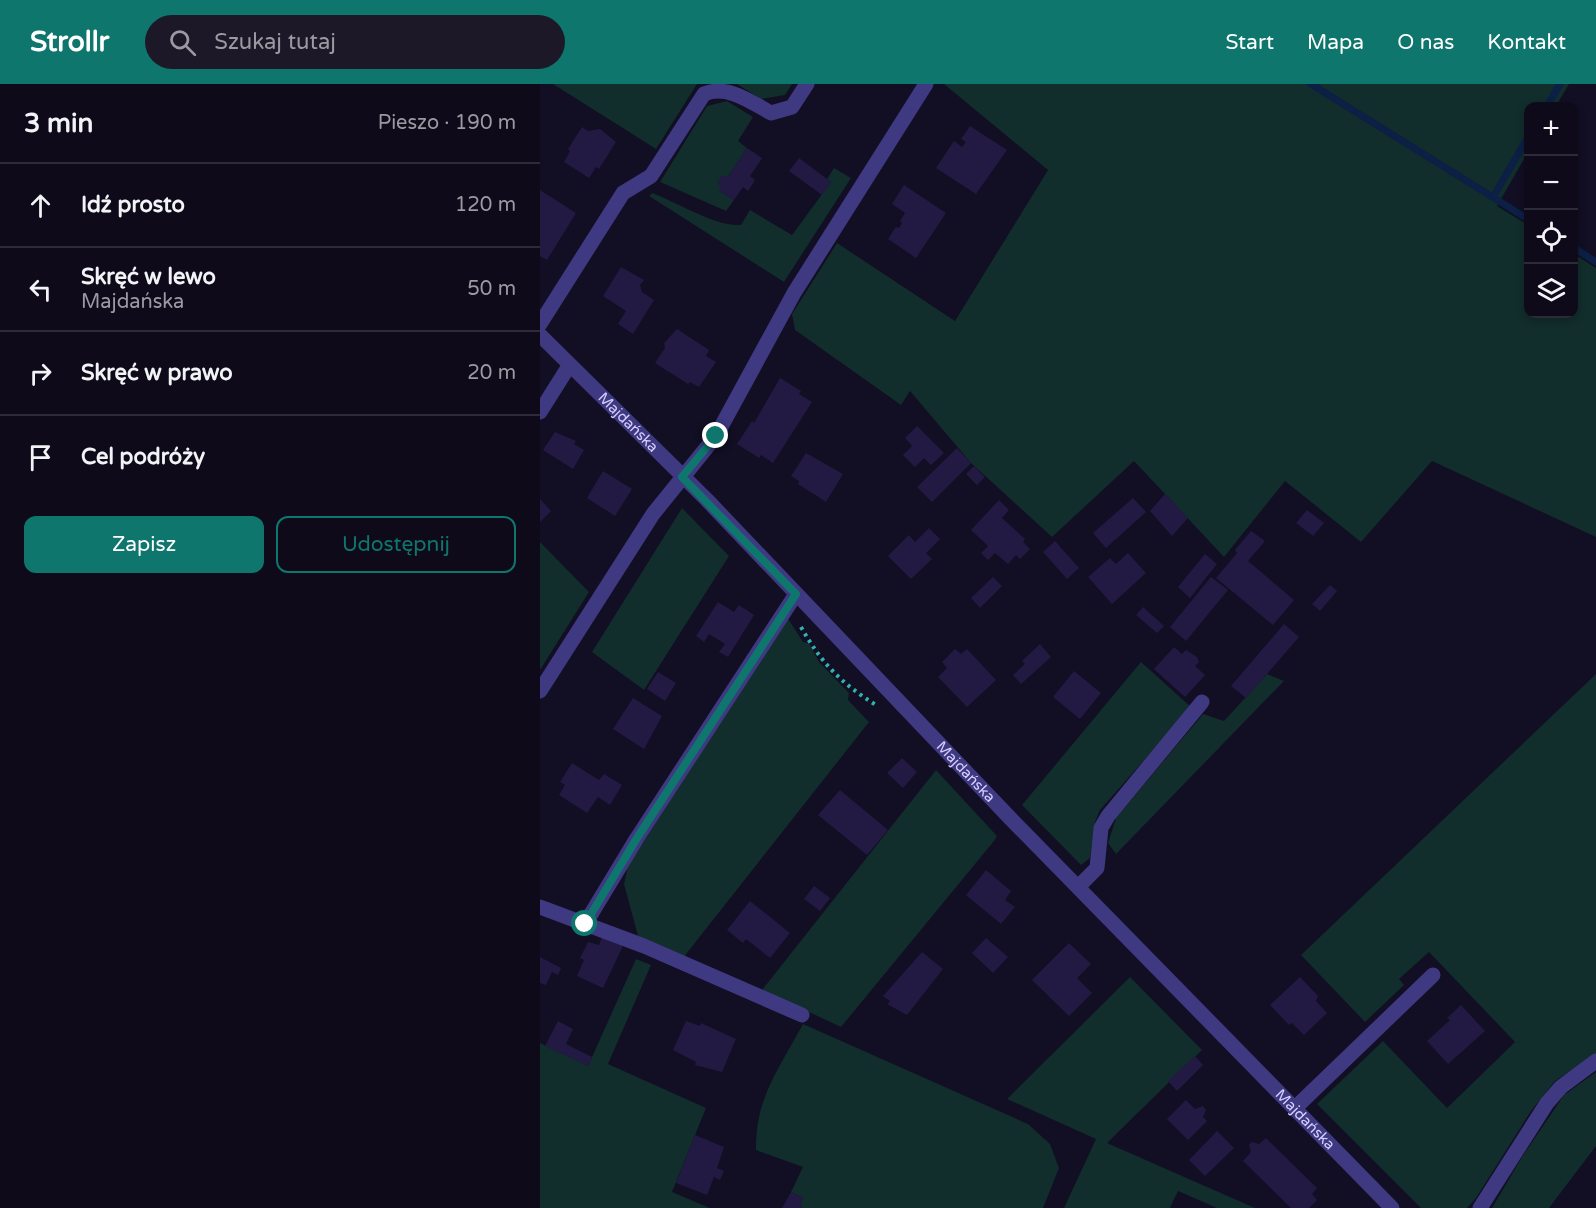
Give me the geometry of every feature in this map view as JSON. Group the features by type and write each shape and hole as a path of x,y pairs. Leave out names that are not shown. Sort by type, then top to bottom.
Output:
{"street":[{"path":"540,324 623,193 651,176 704,94 714,89 724,89 771,113 792,107 807,84"},
{"path":"540,691 646,523 716,436 794,293 926,84"},
{"name":"Majdańska","path":"540,335 682,477 1392,1208"},
{"path":"540,412 569,366"},
{"path":"585,924 637,838 796,594"},
{"path":"1078,887 1097,868 1101,828 1108,816 1202,702"},
{"path":"540,907 644,946 802,1015"},
{"path":"1295,1108 1433,975"},
{"path":"1480,1208 1547,1103 1561,1087 1596,1061"}],"path":[{"path":"807,637 836,676 862,697"}],"green space":[{"path":"553,84 697,84 656,149"},
{"path":"737,84 792,84 785,95 761,99"},
{"path":"944,84 1569,84 1558,102 1524,102 1524,159 1497,206 1524,223 1524,318 1578,318 1578,257 1596,268 1596,537 1432,461 1361,542 1285,481 1224,557 1134,461 1052,537 971,463 910,391 901,405 795,330 792,314 837,243 955,321 1048,170"},
{"path":"727,101 753,117 738,141 747,148 727,178 718,183 722,186 720,191 734,200 726,211 660,182 707,106"},
{"path":"834,168 851,178 784,282 649,196 652,193 708,218 731,225 741,225 750,210 792,235 831,182 827,179"},
{"path":"682,508 729,556 644,690 592,652"},
{"path":"540,542 589,592 540,670"},
{"path":"787,617 803,642 809,643 819,662 849,693 848,700 869,722 683,958 638,936 624,884 628,866"},
{"path":"1141,662 1191,707 1100,810 1095,822 1090,858 1081,865 1022,805"},
{"path":"1267,674 1284,681 1116,854 1108,843 1116,818 1203,714 1224,721"},
{"path":"1596,674 1596,1054 1555,1081 1531,1111 1476,1198 1467,1208 1421,1208 1317,1104 1383,1041 1447,1108 1515,1042 1429,952 1399,979 1404,985 1365,1022 1301,955"},
{"path":"936,770 997,836 994,841 841,1027 762,990"},
{"path":"636,959 651,965 608,1064 706,1108 672,1192 710,1208 540,1208 540,1043 588,1066"},
{"path":"1130,977 1202,1050 1107,1143 1255,1208 1217,1208 1178,1191 1170,1208 1064,1208 1096,1139 1007,1099"},
{"path":"803,1024 1028,1124 1050,1144 1059,1168 1043,1208 802,1208 800,1204 803,1198 791,1192 803,1167 756,1150 757,1132 764,1099 777,1070"},
{"path":"1596,1072 1596,1146 1549,1208 1492,1208 1522,1157 1564,1095"}],"building":[{"path":"970,126 1007,150 976,194 936,168 954,141 962,147 966,142 961,139"},
{"path":"582,127 588,131 600,129 616,142 599,169 596,167 589,178 564,162 570,151 568,149"},
{"path":"747,148 762,158 750,176 755,180 748,191 743,187 734,200 719,191 722,186 717,183 722,175 727,178"},
{"path":"799,158 831,182 822,195 789,171"},
{"path":"904,185 946,213 916,258 888,239 896,227 899,228 905,213 892,204"},
{"path":"540,190 576,213 547,260 540,256"},
{"path":"621,267 644,280 640,285 642,292 654,300 633,334 618,324 626,311 603,296"},
{"path":"677,329 709,350 706,356 716,362 699,387 690,382 688,384 655,363 665,348 664,343"},
{"path":"780,378 801,391 799,394 812,402 773,463 761,455 759,458 737,444 752,421 754,423"},
{"path":"917,426 944,453 931,465 924,458 915,467 903,455 912,446 905,438"},
{"path":"555,432 576,441 574,444 584,450 573,469 543,450"},
{"path":"957,448 971,463 932,502 917,487"},
{"path":"806,453 843,474 826,502 798,484 799,481 791,476"},
{"path":"974,466 985,477 977,485 966,474"},
{"path":"603,471 632,489 615,516 587,498"},
{"path":"1165,494 1188,518 1172,536 1150,511"},
{"path":"1133,498 1146,512 1106,548 1093,533"},
{"path":"540,499 551,511 540,522"},
{"path":"999,500 1009,510 1002,518 1025,539 1023,542 1030,549 1020,559 1016,555 1008,564 995,553 988,560 981,553 988,546 971,530"},
{"path":"1307,510 1324,523 1313,536 1296,523"},
{"path":"929,528 940,539 926,553 932,559 911,579 888,556 909,535 915,542"},
{"path":"1251,531 1265,541 1248,561 1294,600 1273,625 1216,578 1237,553 1235,550"},
{"path":"1055,541 1079,568 1067,579 1043,552"},
{"path":"1128,553 1146,573 1112,604 1088,577 1110,558 1116,564"},
{"path":"1205,554 1217,564 1190,598 1178,587"},
{"path":"993,577 1002,586 980,608 971,598"},
{"path":"1211,577 1228,590 1186,641 1170,627"},
{"path":"1330,585 1337,591 1320,611 1312,604"},
{"path":"718,602 734,612 739,605 754,615 728,657 719,652 725,644 709,634 704,642 696,636"},
{"path":"1143,607 1164,626 1157,633 1136,615"},
{"path":"1284,624 1299,637 1246,698 1231,686"},
{"path":"1040,644 1051,657 1021,684 1013,675 1025,664 1022,661"},
{"path":"1174,647 1182,654 1186,650 1197,657 1199,662 1195,666 1205,675 1185,697 1154,669"},
{"path":"955,649 961,654 967,649 996,680 967,707 938,677 947,668 942,662"},
{"path":"1074,671 1101,693 1080,719 1053,697"},
{"path":"658,672 676,683 665,701 647,689"},
{"path":"633,698 662,716 644,749 613,729"},
{"path":"902,758 917,772 903,788 887,773"},
{"path":"572,763 599,780 604,774 622,785 610,805 598,797 587,813 559,795 565,785 560,782"},
{"path":"840,790 888,830 867,855 818,815"},
{"path":"986,870 1011,891 1005,900 1015,907 1001,924 966,895"},
{"path":"814,886 830,898 820,911 804,899"},
{"path":"750,901 790,933 770,958 746,939 743,943 727,930"},
{"path":"602,937 623,946 603,988 577,976 584,960 580,958 588,942 599,945"},
{"path":"986,938 1008,957 993,973 972,953"},
{"path":"1069,943 1091,964 1077,978 1092,993 1069,1016 1032,980"},
{"path":"922,952 943,969 907,1015 887,1004 890,1001 883,996"},
{"path":"540,957 561,968 558,975 552,972 546,985 540,983"},
{"path":"1300,977 1318,996 1316,1001 1327,1013 1304,1035 1292,1023 1289,1025 1270,1005"},
{"path":"1461,1005 1485,1031 1448,1064 1427,1041 1450,1020 1447,1018"},
{"path":"558,1021 573,1029 566,1044 592,1057 588,1066 545,1046"},
{"path":"686,1021 700,1026 701,1023 736,1039 722,1072 695,1065 696,1062 673,1050"},
{"path":"1195,1056 1203,1065 1177,1091 1168,1081"},
{"path":"1186,1100 1195,1109 1203,1106 1206,1110 1203,1117 1207,1121 1188,1140 1167,1119"},
{"path":"1217,1131 1234,1148 1205,1176 1189,1160"},
{"path":"695,1135 724,1147 717,1168 724,1171 720,1180 714,1177 707,1195 676,1183"},
{"path":"1266,1138 1317,1188 1312,1194 1317,1200 1309,1208 1291,1208 1243,1161 1251,1152 1249,1145 1252,1142 1259,1144"},
{"path":"791,1192 803,1198 800,1204 802,1208 782,1208"}],"waterway":[{"path":"1311,84 1524,217"},
{"path":"1549,102 1560,84"},
{"path":"1493,197 1524,144"},
{"path":"1578,251 1596,262"}],"route":[{"path":"585,924 637,838 796,594 707,500 682,477 716,436"}]}
